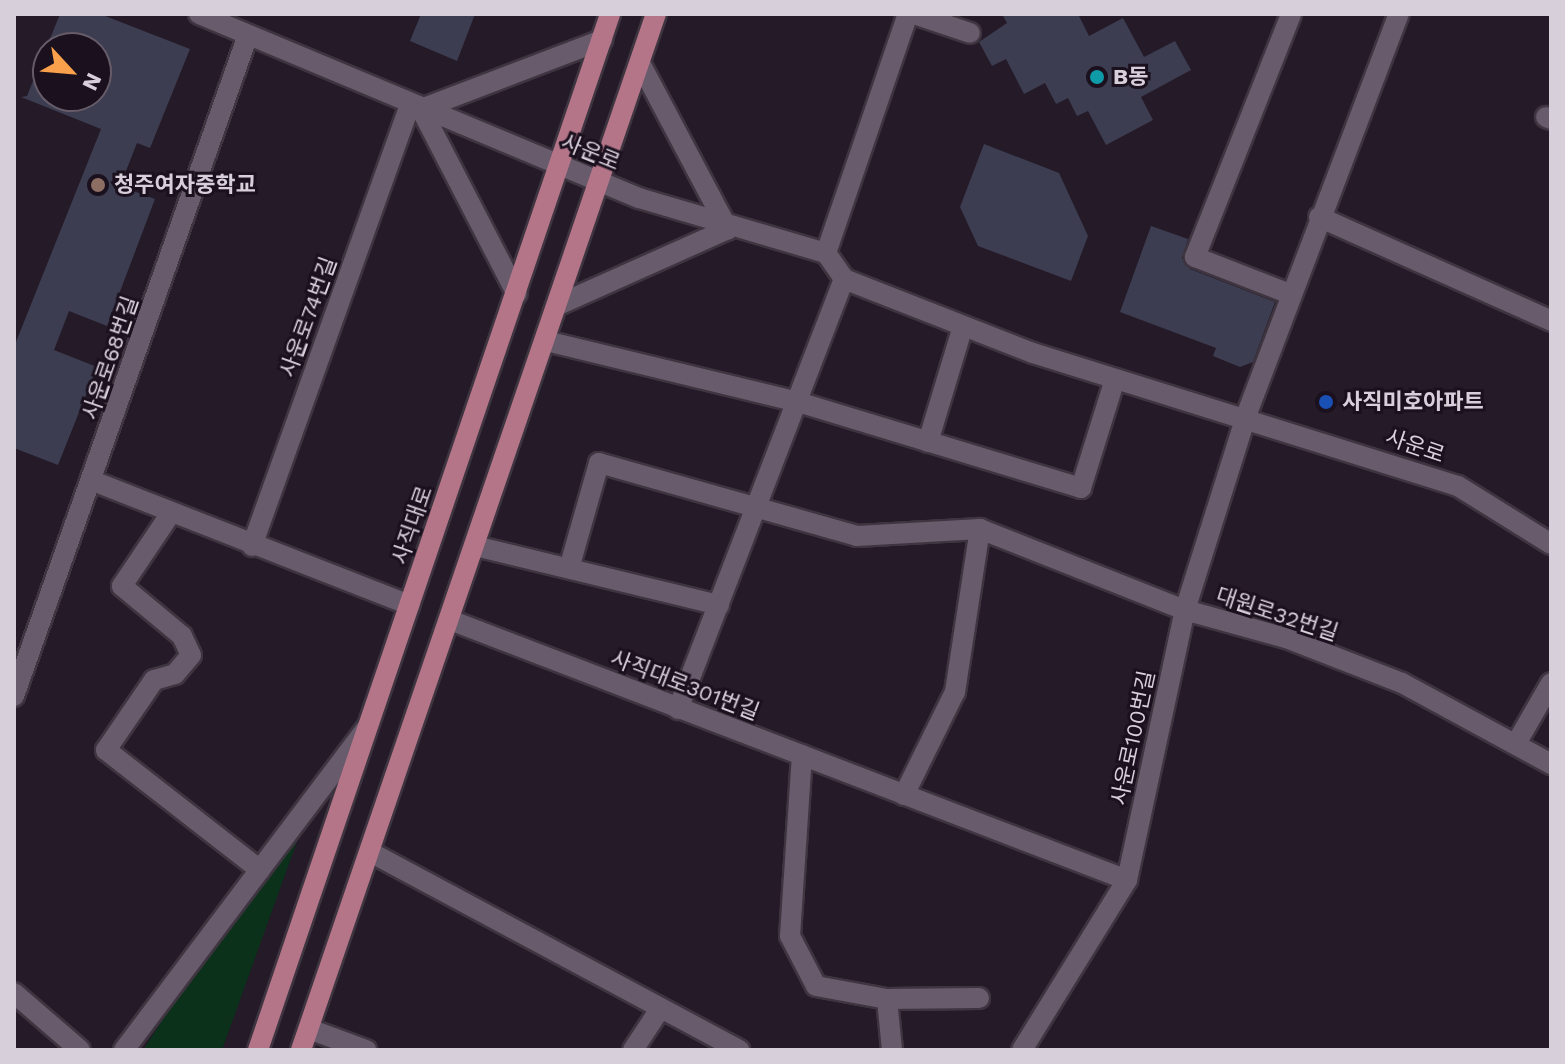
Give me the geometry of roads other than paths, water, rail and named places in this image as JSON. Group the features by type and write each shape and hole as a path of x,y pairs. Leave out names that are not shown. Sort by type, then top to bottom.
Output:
{"main road":[{"name":"사직대로","path":"258,1050 610,14"},
{"path":"301,1050 601,182 656,14"}],"street":[{"name":"사운로","path":"199,14 601,182 728,229 826,253"},
{"path":"678,709 759,506 844,279 826,253 911,14 970,33"},
{"path":"1290,294 1195,257 1291,14"},
{"name":"사운로100번길","path":"1022,1050 1127,880 1185,610 1246,416 1319,217 1399,14"},
{"name":"사운로68번길","path":"14,696 93,481 248,35"},
{"path":"517,294 416,106 602,40"},
{"path":"558,305 728,229 641,65"},
{"name":"사운로74번길","path":"252,546 416,106"},
{"path":"1319,217 1551,321"},
{"name":"사운로","path":"844,279 963,326 1115,379 1246,416 1458,486 1551,544"},
{"path":"928,442 963,326"},
{"path":"546,341 798,402 1081,488 1115,379"},
{"name":"대원로32번길","path":"570,565 599,463 857,536 980,529 1185,610 1286,638 1402,683 1517,742 1551,764"},
{"path":"93,481 252,546 410,605"},
{"path":"171,513 122,586 182,636 191,655 175,674 154,680 106,750 260,870"},
{"path":"904,795 957,676 980,529"},
{"path":"475,546 570,565 719,605"},
{"name":"사직대로301번길","path":"450,620 1127,880"},
{"path":"1517,742 1551,683"},
{"path":"124,1050 369,724"},
{"path":"802,755 790,936 816,986 887,999 979,998"},
{"path":"370,852 739,1050"},
{"path":"14,993 80,1050"},
{"path":"887,999 892,1050"},
{"path":"633,1050 660,1009"},
{"path":"309,1029 366,1050"}],"place":[{"name":"B동","path":"1097,77"},
{"name":"청주여자중학교","path":"98,185"},
{"name":"사직미호아파트","path":"1326,402"}]}
